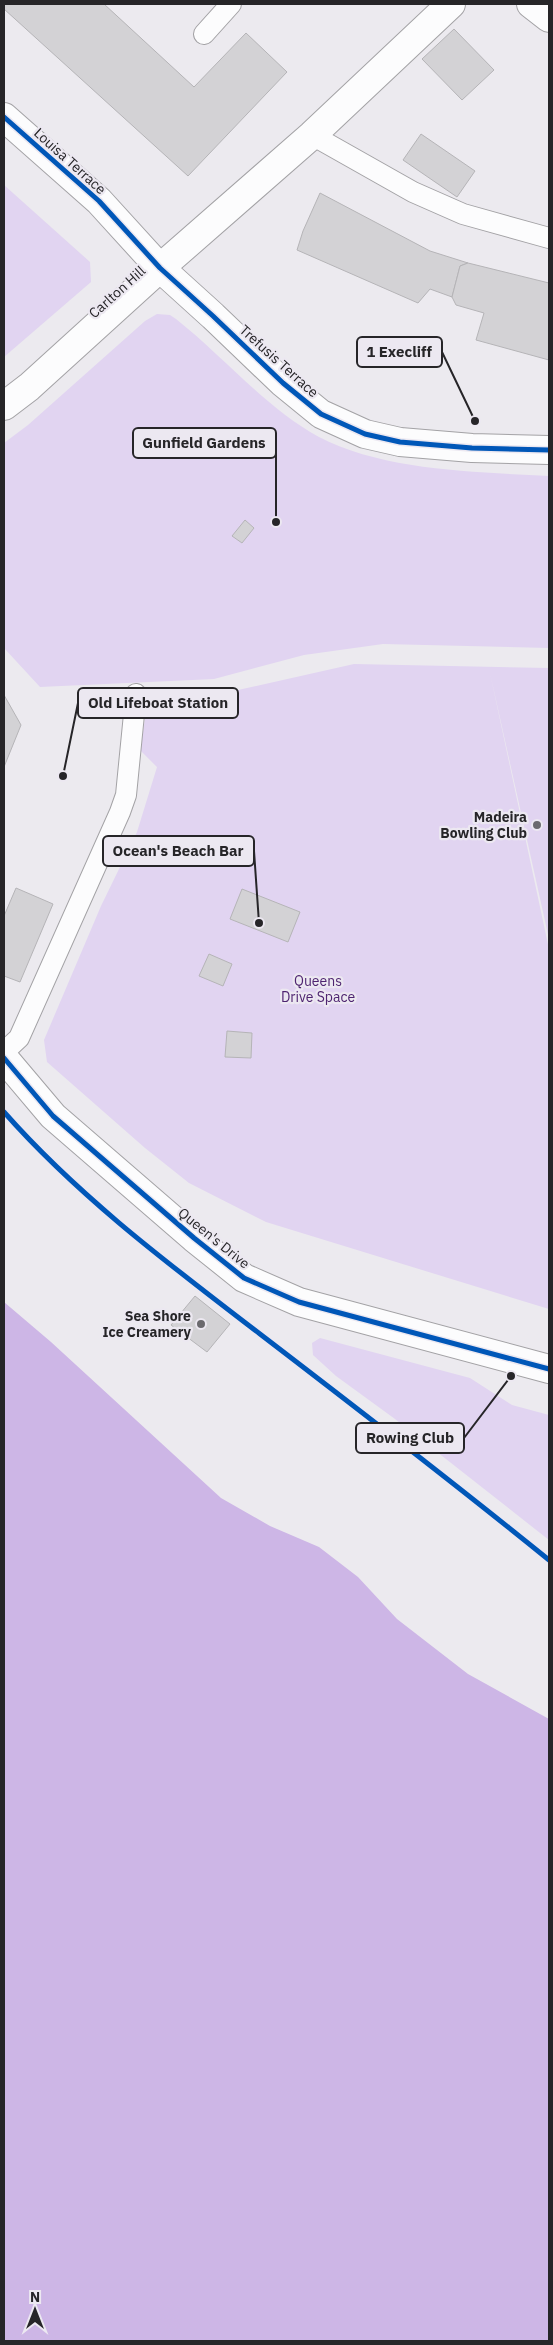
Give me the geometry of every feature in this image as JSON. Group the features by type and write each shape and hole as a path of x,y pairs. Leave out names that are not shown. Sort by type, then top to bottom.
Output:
{"street":[{"name":"Carlton Hill","path":"4,406 28,387 160,268 312,136 451,4"},
{"path":"531,4 549,18"},
{"name":"Louisa Terrace","path":"4,117 99,201 160,268"},
{"name":"Trefusis Terrace","path":"160,268 282,383 321,414 365,434 400,442 549,450"},
{"name":"Queen's Drive","path":"4,1058 54,1116 194,1238 244,1278 299,1302 549,1369"}],"lane":[{"path":"204,34 231,4"},
{"path":"312,136 413,192 462,214 549,238"},
{"path":"4,1052 19,1038 120,812 126,795 136,694"}],"green space":[{"path":"4,185 90,262 91,282 4,357"},
{"path":"157,314 170,315 176,319 263,396 299,425 319,437 345,448 372,457 431,468 549,476 549,648 383,644 304,655 214,679 40,687 4,648 4,443 28,425 145,321"},
{"name":"Queens Drive Space","path":"354,664 549,668 549,939 490,673 549,949 549,1309 266,1222 189,1183 145,1148 47,1062 44,1040 101,906 137,832 157,767 140,750 148,701 211,696"},
{"path":"320,1338 470,1378 512,1405 549,1415 549,1540 395,1419 336,1376 313,1355 312,1343"}],"shaded area":[{"path":"4,1302 51,1342 221,1498 270,1526 319,1547 358,1577 397,1619 468,1674 549,1719 549,2341 4,2341"}],"building":[{"path":"4,4 104,4 194,87 246,33 287,72 188,176 4,9"},
{"path":"454,29 494,70 462,100 422,59"},
{"path":"421,134 475,171 457,197 403,160"},
{"path":"320,193 430,251 468,263 460,266 452,297 430,289 418,303 297,250 303,231"},
{"path":"468,263 549,283 549,360 476,340 484,313 456,305 452,297 460,266"},
{"path":"245,520 254,528 242,543 232,536"},
{"path":"4,695 21,725 4,767"},
{"path":"16,888 53,904 20,982 4,976 4,916"},
{"path":"242,889 300,912 288,942 230,919"},
{"path":"209,954 232,964 223,986 199,976"},
{"path":"227,1031 252,1033 251,1058 225,1057"},
{"name":"Sea Shore Ice Creamery","path":"195,1296 230,1324 207,1352 171,1325"}],"cycle path":[{"path":"4,117 99,201 160,268 283,383 321,414 365,434 400,442 472,448 549,450"},
{"path":"4,1058 53,1116 194,1238 244,1278 299,1302 549,1369"},
{"path":"4,1112 63,1173 126,1229 442,1474 549,1560"}],"place":[{"name":"1 Execliff","path":"475,421"},
{"name":"Gunfield Gardens","path":"276,522"},
{"name":"Old Lifeboat Station","path":"63,776"},
{"name":"Madeira Bowling Club","path":"537,825"},
{"name":"Ocean's Beach Bar","path":"259,923"},
{"name":"Sea Shore Ice Creamery","path":"201,1324"},
{"name":"Rowing Club","path":"511,1376"}]}
